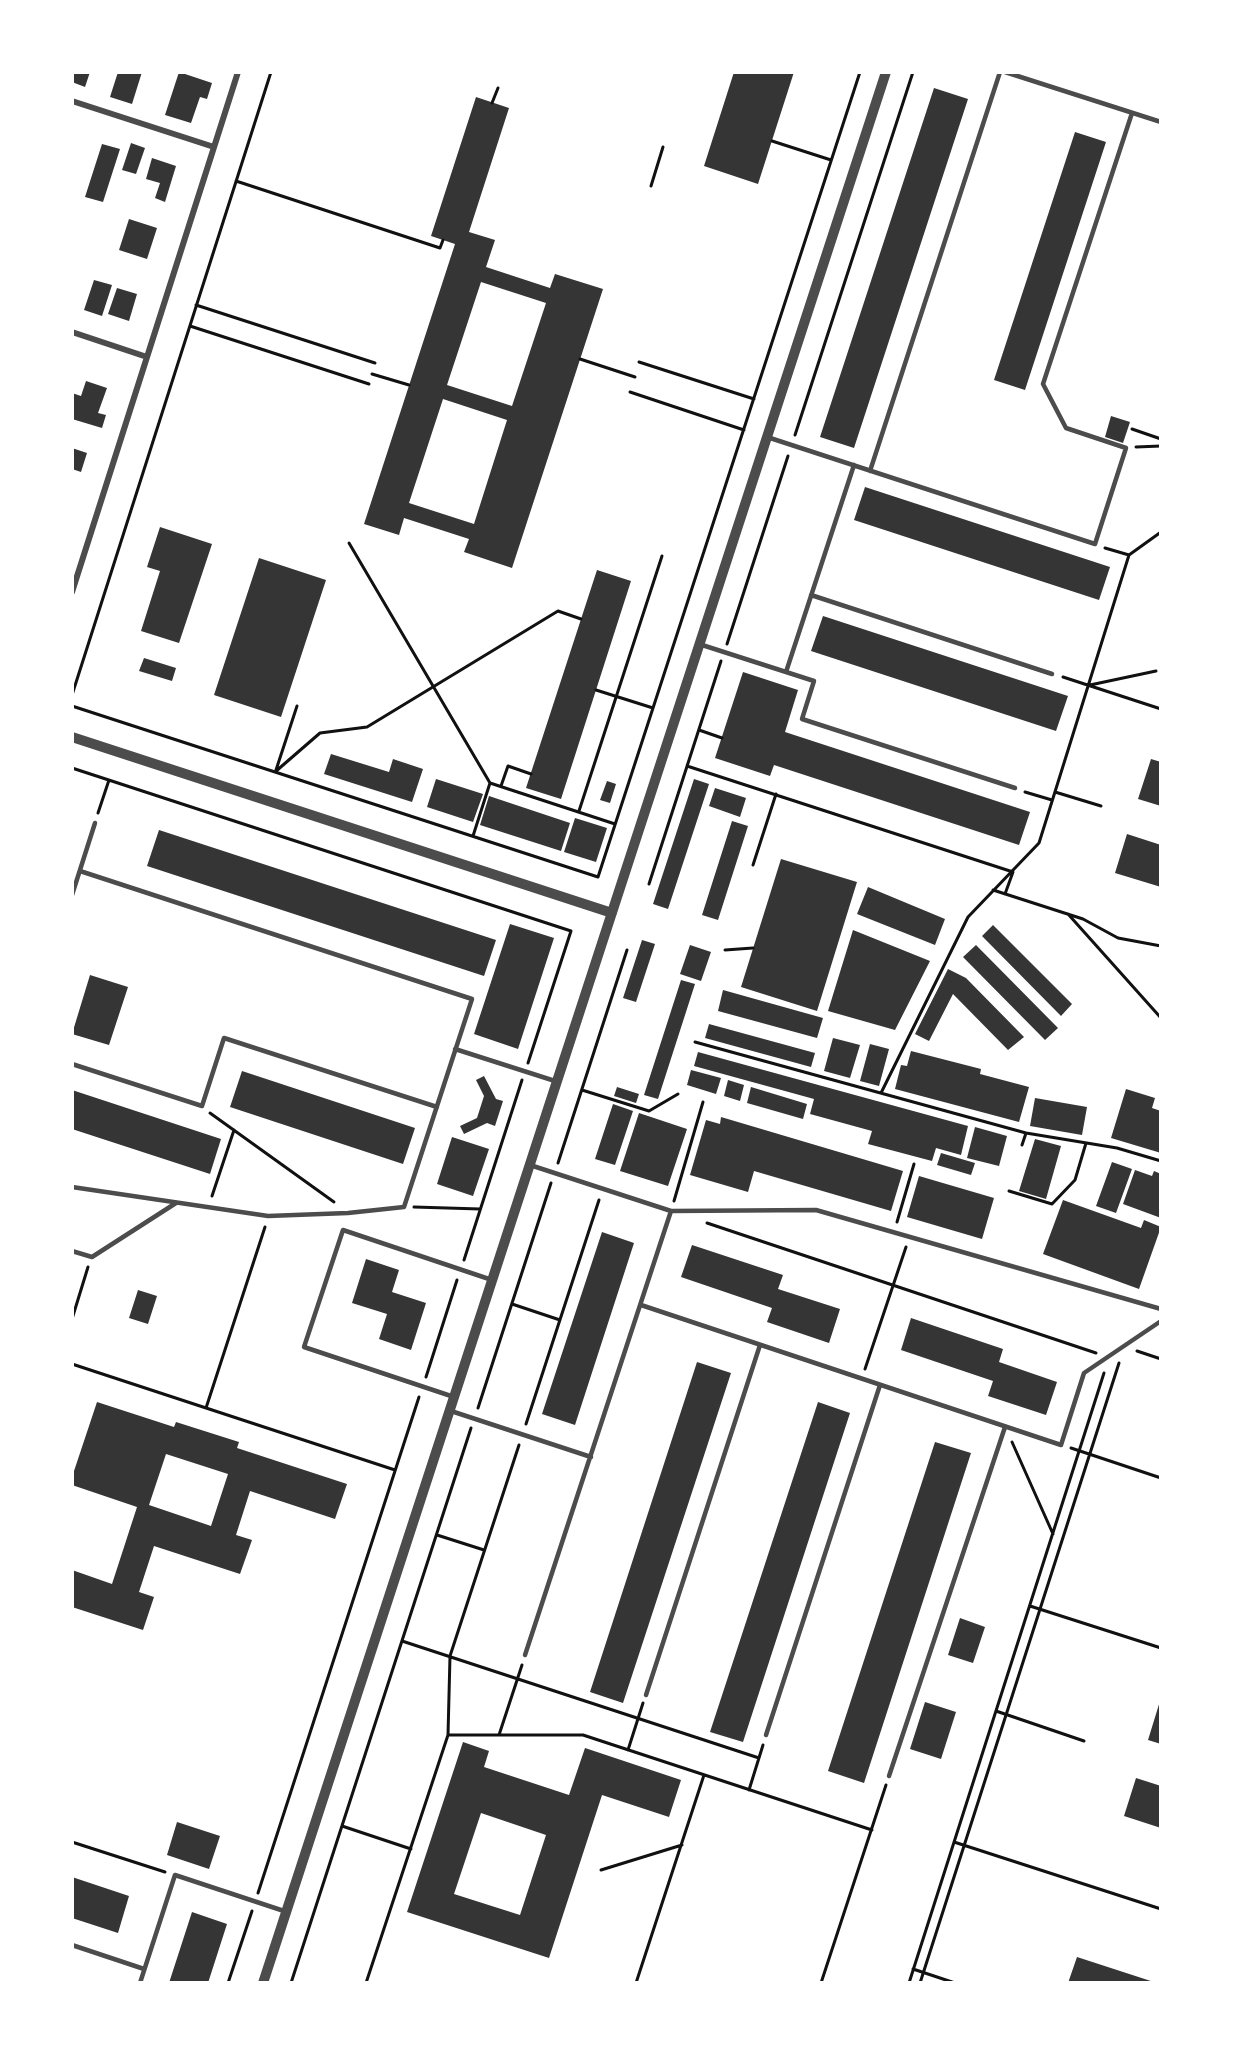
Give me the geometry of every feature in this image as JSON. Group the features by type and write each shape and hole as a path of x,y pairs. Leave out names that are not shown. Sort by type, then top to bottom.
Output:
{"street":[{"path":"73,588 238,72"},
{"path":"263,1983 886,72"},
{"path":"72,101 214,147"},
{"path":"72,332 147,357"},
{"path":"72,737 612,913"}],"lane":[{"path":"870,471 1000,72"},
{"path":"1005,72 1161,122"},
{"path":"767,437 1095,544 1126,448 1066,428 1043,384 1132,113"},
{"path":"786,672 854,465"},
{"path":"812,595 1052,674"},
{"path":"699,644 814,681 802,719 1015,788"},
{"path":"72,895 94,823"},
{"path":"72,1187 268,1216 348,1213 404,1207 472,999 80,871"},
{"path":"72,1064 202,1106 224,1038 436,1107"},
{"path":"455,1048 557,1082"},
{"path":"530,1165 671,1211 816,1210 1161,1309"},
{"path":"72,1251 92,1257 176,1203"},
{"path":"525,1655 671,1211"},
{"path":"454,1397 304,1347 343,1230 492,1280"},
{"path":"641,1305 1061,1445 1084,1373 1161,1321"},
{"path":"646,1695 760,1345"},
{"path":"766,1735 880,1385"},
{"path":"450,1410 591,1457"},
{"path":"889,1776 1005,1426"},
{"path":"140,1983 175,1875 286,1912"},
{"path":"72,1945 144,1969"}],"path":[{"path":"72,695 271,72"},
{"path":"72,706 598,877 860,72"},
{"path":"648,884 913,72"},
{"path":"492,103 498,88"},
{"path":"772,141 831,160"},
{"path":"651,186 663,147"},
{"path":"236,181 440,248 443,240"},
{"path":"196,305 375,363"},
{"path":"190,326 369,384"},
{"path":"580,359 635,377"},
{"path":"639,362 754,399"},
{"path":"372,374 409,386"},
{"path":"630,392 744,430"},
{"path":"1132,429 1161,439"},
{"path":"1126,448 1161,446"},
{"path":"881,1093 968,917 1039,843 1129,555 1161,532"},
{"path":"349,543 490,783 615,824"},
{"path":"1095,544 1129,555"},
{"path":"579,812 662,556"},
{"path":"275,772 320,733 368,727 558,611 581,619"},
{"path":"1088,685 1156,671"},
{"path":"1052,674 1161,709"},
{"path":"596,690 653,708"},
{"path":"275,772 297,706"},
{"path":"699,730 722,738"},
{"path":"501,786 508,766 531,774"},
{"path":"687,766 1013,872"},
{"path":"72,768 571,931 228,1983"},
{"path":"94,823 109,780"},
{"path":"473,836 490,783"},
{"path":"1015,788 1052,800"},
{"path":"1055,792 1101,806"},
{"path":"753,865 776,794"},
{"path":"1005,894 1013,872"},
{"path":"993,890 1067,913 1102,928 1118,938 1161,946"},
{"path":"1067,913 1161,1018"},
{"path":"725,950 753,948"},
{"path":"291,1983 627,950"},
{"path":"695,1042 1026,1132 1118,1148 1161,1161"},
{"path":"582,1089 649,1111 678,1094"},
{"path":"671,1211 703,1102"},
{"path":"202,1106 348,1213"},
{"path":"208,1207 234,1130"},
{"path":"1022,1145 1026,1132"},
{"path":"1008,1191 1052,1204 1075,1180 1086,1143"},
{"path":"894,1233 914,1164"},
{"path":"404,1207 481,1209"},
{"path":"206,1408 268,1216"},
{"path":"705,1222 1109,1357 909,1983"},
{"path":"862,1379 909,1237"},
{"path":"72,1319 92,1257"},
{"path":"512,1304 560,1320"},
{"path":"920,1983 1124,1347 1161,1359"},
{"path":"72,1364 395,1470"},
{"path":"1005,1426 1053,1534"},
{"path":"1061,1445 1161,1478"},
{"path":"437,1535 484,1550"},
{"path":"1030,1606 1161,1648"},
{"path":"402,1641 759,1758"},
{"path":"499,1734 525,1655"},
{"path":"366,1983 448,1734 450,1656"},
{"path":"628,1750 646,1695"},
{"path":"996,1711 1084,1741"},
{"path":"448,1734 583,1735 872,1830"},
{"path":"749,1790 766,1735"},
{"path":"636,1983 704,1775"},
{"path":"822,1982 889,1776"},
{"path":"342,1826 411,1849"},
{"path":"72,1842 175,1875"},
{"path":"954,1842 1161,1909"},
{"path":"601,1870 682,1845"},
{"path":"913,1970 956,1983"}],"building":[{"path":"72,72 90,72 85,87 72,82"},
{"path":"118,72 142,72 132,104 110,97"},
{"path":"179,72 212,83 207,99 200,97 191,123 165,115"},
{"path":"734,72 794,72 758,184 704,166"},
{"path":"934,88 968,99 854,448 820,437"},
{"path":"476,97 509,108 469,232 495,240 486,267 550,288 555,274 603,289 512,568 464,552 469,539 404,518 399,535 364,524 455,244 431,236","holes":["481,282 546,303 512,406 447,385","443,399 507,420 474,524 409,503"]},
{"path":"1075,132 1106,142 1025,390 994,380"},
{"path":"131,143 145,148 136,174 122,170"},
{"path":"102,144 120,149 103,202 85,197"},
{"path":"152,158 176,166 165,202 155,198 160,183 146,179"},
{"path":"129,219 157,228 147,259 119,250"},
{"path":"94,280 112,285 102,316 84,310"},
{"path":"117,288 137,294 129,321 108,314"},
{"path":"86,381 107,388 98,413 106,415 102,428 72,419 72,393 81,396"},
{"path":"1111,416 1130,422 1123,443 1105,437"},
{"path":"72,448 87,453 81,472 72,469"},
{"path":"865,487 1110,567 1099,600 854,520"},
{"path":"160,527 212,544 179,643 141,631 160,571 147,567"},
{"path":"259,558 326,580 281,717 214,695"},
{"path":"597,570 631,581 561,799 526,788"},
{"path":"823,616 1068,696 1056,731 811,651"},
{"path":"144,658 176,668 172,681 139,671"},
{"path":"743,672 798,690 785,732 1030,812 1019,845 774,765 770,776 715,758"},
{"path":"331,754 389,772 393,759 423,769 412,802 324,774"},
{"path":"1151,759 1161,762 1161,806 1138,799"},
{"path":"436,779 483,794 473,822 427,807"},
{"path":"694,779 709,784 668,909 653,904"},
{"path":"607,781 616,784 610,803 600,800"},
{"path":"715,788 746,798 740,817 709,806"},
{"path":"489,796 570,823 561,851 480,825"},
{"path":"575,818 607,828 596,862 564,852"},
{"path":"732,821 748,826 718,920 702,915"},
{"path":"159,830 496,940 484,976 147,866"},
{"path":"1127,834 1161,845 1161,887 1115,873"},
{"path":"781,859 857,882 817,1011 741,987"},
{"path":"868,887 945,919 935,945 857,914"},
{"path":"510,924 554,938 518,1049 474,1034"},
{"path":"993,925 1072,1004 1061,1016 982,936"},
{"path":"853,930 930,961 895,1030 828,1011"},
{"path":"642,940 655,944 636,1002 623,998"},
{"path":"690,945 711,952 701,981 680,974"},
{"path":"976,945 1058,1028 1045,1040 963,957"},
{"path":"948,969 966,978 1024,1037 1008,1050 953,994 929,1041 915,1034"},
{"path":"90,975 128,987 109,1045 72,1034"},
{"path":"681,980 695,984 658,1099 644,1095"},
{"path":"723,990 823,1018 817,1038 718,1011"},
{"path":"709,1024 815,1053 811,1067 705,1038"},
{"path":"833,1038 860,1045 850,1078 824,1071"},
{"path":"870,1044 889,1049 879,1086 860,1081"},
{"path":"911,1051 981,1069 980,1074 1029,1087 1019,1122 895,1089 901,1065 907,1066"},
{"path":"698,1052 968,1126 961,1155 936,1148 932,1161 868,1144 872,1131 810,1114 814,1099 694,1066"},
{"path":"691,1070 721,1078 716,1094 687,1085"},
{"path":"242,1071 415,1128 403,1164 230,1107"},
{"path":"484,1076 496,1099 503,1101 495,1126 487,1123 464,1134 460,1126 477,1118 484,1096 476,1080"},
{"path":"728,1080 744,1085 740,1101 724,1096"},
{"path":"617,1087 639,1094 636,1103 614,1096"},
{"path":"751,1087 807,1104 803,1119 747,1103"},
{"path":"1126,1089 1155,1098 1152,1108 1161,1111 1161,1153 1111,1138"},
{"path":"72,1090 221,1139 210,1174 72,1129"},
{"path":"1035,1098 1087,1107 1082,1135 1030,1126"},
{"path":"613,1104 633,1111 615,1165 595,1159"},
{"path":"639,1113 687,1129 668,1186 620,1171"},
{"path":"721,1117 903,1171 891,1211 754,1171 748,1192 690,1175 706,1120 720,1124"},
{"path":"975,1127 1007,1136 999,1166 967,1158"},
{"path":"452,1137 489,1149 473,1196 437,1184"},
{"path":"1035,1139 1061,1146 1046,1199 1019,1191"},
{"path":"941,1153 975,1163 971,1175 937,1165"},
{"path":"1112,1162 1132,1169 1116,1213 1096,1206"},
{"path":"1135,1170 1152,1176 1154,1171 1161,1174 1161,1218 1123,1204"},
{"path":"919,1176 994,1198 982,1239 907,1217"},
{"path":"1063,1200 1141,1228 1144,1220 1161,1227 1139,1289 1043,1254"},
{"path":"602,1232 634,1243 575,1425 542,1414"},
{"path":"692,1245 783,1275 778,1289 840,1309 829,1343 767,1322 772,1308 681,1277"},
{"path":"366,1259 399,1270 392,1292 426,1303 411,1350 379,1339 387,1314 352,1303"},
{"path":"138,1290 157,1296 148,1324 129,1318"},
{"path":"911,1318 1003,1349 999,1362 1057,1382 1046,1415 988,1396 993,1381 901,1350"},
{"path":"697,1362 731,1373 623,1703 590,1692"},
{"path":"97,1402 174,1427 176,1422 239,1442 237,1448 347,1484 335,1519 250,1491 236,1535 252,1540 240,1574 154,1546 139,1592 154,1597 143,1630 72,1607 72,1570 112,1584 137,1507 72,1485 72,1477","holes":["166,1454 228,1474 211,1526 149,1505"]},
{"path":"818,1402 850,1413 743,1742 710,1732"},
{"path":"935,1442 971,1453 864,1783 828,1771"},
{"path":"960,1618 985,1627 973,1663 948,1655"},
{"path":"1161,1701 1161,1744 1148,1740"},
{"path":"925,1702 956,1712 941,1759 910,1749"},
{"path":"463,1742 489,1751 484,1767 569,1795 585,1748 681,1780 669,1817 602,1795 549,1958 407,1912","holes":["481,1813 546,1835 520,1915 454,1894"]},
{"path":"1136,1778 1161,1786 1161,1828 1124,1816"},
{"path":"177,1822 220,1836 209,1869 167,1855"},
{"path":"72,1877 129,1896 118,1933 72,1918"},
{"path":"192,1912 227,1924 208,1983 169,1983"},
{"path":"1077,1957 1157,1983 1068,1983"}]}
